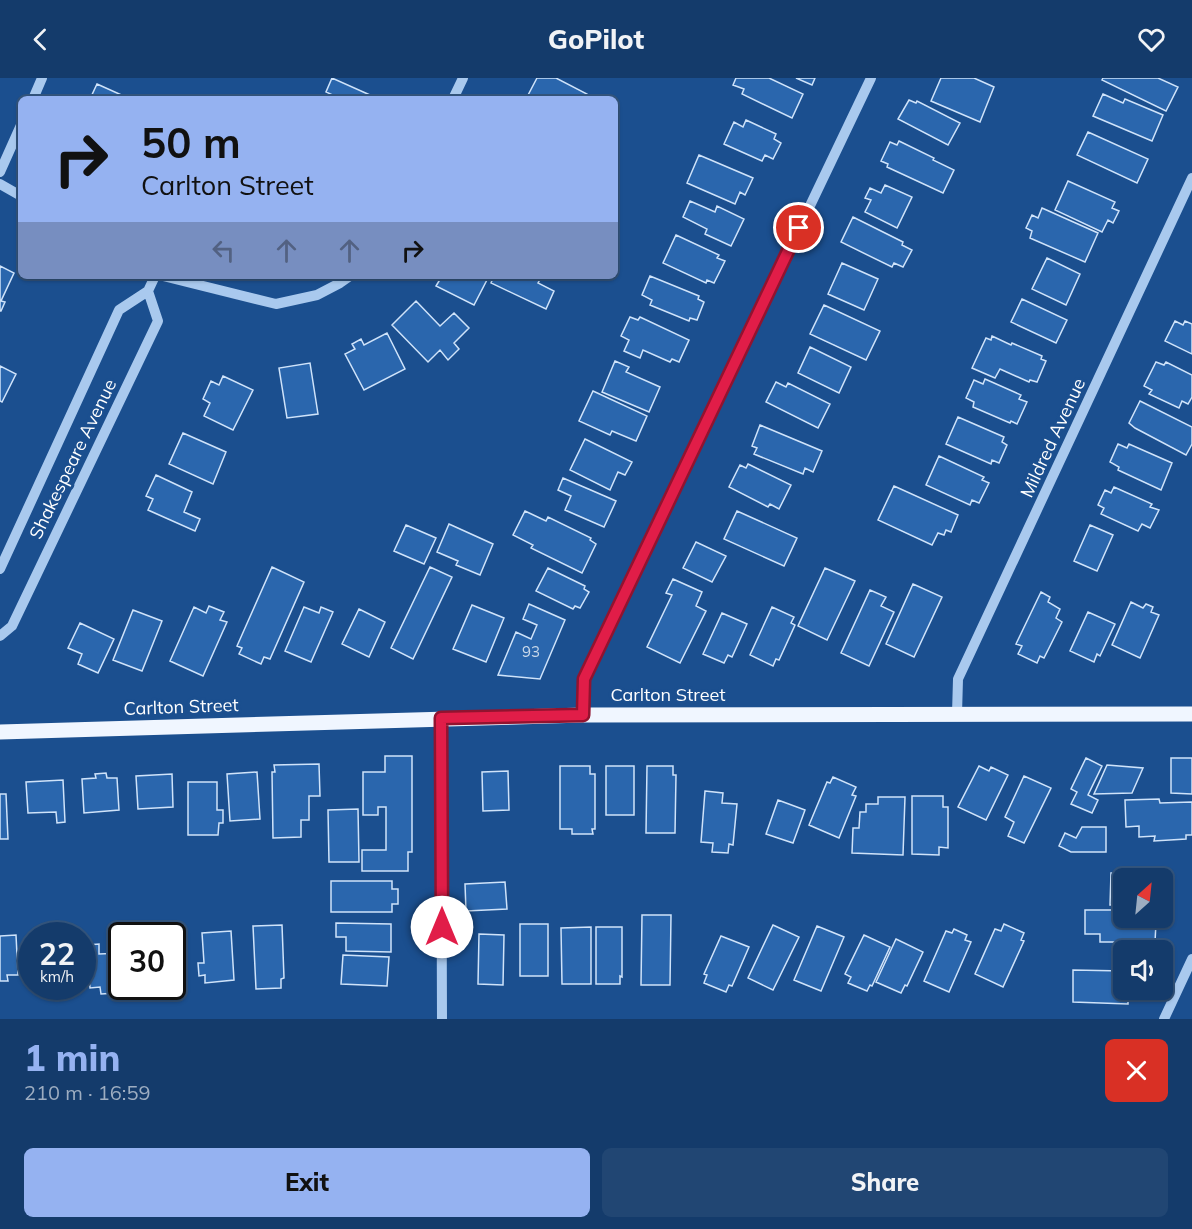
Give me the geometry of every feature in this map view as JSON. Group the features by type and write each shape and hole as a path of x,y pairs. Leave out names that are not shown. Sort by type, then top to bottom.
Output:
{"main road":[{"name":"Carlton Street","path":"0,732 583,715 1192,714"}],"street":[{"path":"34,96 42,78"},
{"path":"454,96 463,78"},
{"path":"583,715 584,679 871,78"},
{"path":"0,172 18,132"},
{"name":"Mildred Avenue","path":"957,714 958,680 1192,178"},
{"path":"0,184 18,194"},
{"path":"148,291 154,279"},
{"path":"175,279 276,304 318,295 346,279"},
{"name":"Shakespeare Avenue","path":"0,569 119,310 148,291 158,321 12,626 0,636"},
{"path":"441,718 442,1019"},
{"path":"1164,1019 1192,959"}],"building":[{"path":"332,78 372,96 335,96 326,92"},
{"path":"537,78 556,78 587,94 586,96 528,96"},
{"path":"736,78 769,78 803,94 792,118 742,94 744,89 733,85"},
{"path":"796,78 815,78 812,85"},
{"path":"941,78 974,78 994,87 980,122 931,101"},
{"path":"1103,78 1158,78 1178,87 1166,111 1102,80"},
{"path":"97,84 124,96 91,96"},
{"path":"1103,94 1123,103 1125,99 1163,115 1152,141 1093,116"},
{"path":"909,100 916,103 917,101 960,123 948,145 898,119"},
{"path":"746,120 776,134 774,139 781,143 773,159 765,155 762,161 724,144 734,122 743,127"},
{"path":"1088,132 1148,159 1137,183 1077,155"},
{"path":"899,141 954,170 943,193 887,167 888,164 881,161 890,142 897,145"},
{"path":"699,155 753,178 745,195 740,192 735,204 687,183"},
{"path":"1068,181 1115,202 1112,208 1119,211 1113,223 1108,220 1102,232 1055,210"},
{"path":"885,185 912,197 897,228 865,212 871,200 865,198 870,188 881,193"},
{"path":"690,201 715,212 717,206 744,219 731,246 705,234 707,229 683,217"},
{"path":"1042,208 1098,233 1085,262 1030,238 1032,231 1026,228 1032,215 1038,218"},
{"path":"853,217 903,242 902,245 912,250 903,267 894,263 892,267 841,242"},
{"path":"676,235 719,255 717,258 725,261 714,283 707,280 706,283 663,263"},
{"path":"1047,258 1080,274 1066,305 1032,289"},
{"path":"842,263 878,279 864,310 828,294"},
{"path":"0,266 14,273 1,301 5,302 1,311 0,311"},
{"path":"650,276 699,296 698,299 704,302 697,320 690,318 689,321 650,305 652,300 642,295"},
{"path":"440,279 487,279 474,305 436,286"},
{"path":"493,279 540,279 538,283 554,291 546,309 491,283"},
{"path":"1022,299 1067,320 1056,343 1011,322"},
{"path":"416,301 440,326 454,313 469,328 454,343 459,349 448,360 440,350 428,362 392,325"},
{"path":"824,305 880,331 866,360 810,334"},
{"path":"630,317 638,320 640,317 689,340 679,362 672,359 670,362 643,350 640,358 624,351 629,340 621,336"},
{"path":"1175,321 1183,325 1185,321 1192,324 1192,354 1165,341"},
{"path":"387,333 405,369 364,390 345,354 355,349 352,344 361,339 364,345"},
{"path":"992,336 1042,356 1041,359 1046,361 1037,382 1030,380 1029,382 1000,369 995,378 972,368 986,338 991,340"},
{"path":"810,347 851,367 839,393 798,373"},
{"path":"615,361 629,367 626,372 660,387 649,412 602,392"},
{"path":"1156,362 1164,365 1166,362 1192,375 1192,397 1188,404 1182,401 1179,408 1149,394 1152,390 1144,386"},
{"path":"310,363 318,414 287,418 279,368"},
{"path":"0,366 16,374 2,402 0,401"},
{"path":"223,376 253,390 233,430 204,416 210,403 203,399 211,381 219,385"},
{"path":"985,379 1021,395 1019,399 1027,402 1017,424 973,407 974,402 966,398 974,380 983,384"},
{"path":"776,382 786,387 788,383 830,404 818,428 766,402"},
{"path":"593,391 647,416 636,441 612,431 610,435 579,421"},
{"path":"1140,401 1192,427 1192,444 1186,455 1129,423"},
{"path":"958,417 1004,437 1002,442 1007,445 999,463 992,460 991,464 946,444"},
{"path":"760,425 822,451 813,472 805,468 803,474 754,454 757,448 752,446"},
{"path":"183,433 226,452 213,484 169,464"},
{"path":"585,439 632,462 625,475 618,472 610,490 570,470"},
{"path":"1118,444 1127,448 1129,444 1172,463 1161,490 1118,470 1119,467 1110,462"},
{"path":"939,456 984,477 982,480 989,483 979,503 972,500 970,505 926,485"},
{"path":"748,464 791,485 779,509 770,504 768,507 729,487 740,465 746,468"},
{"path":"156,475 192,492 184,512 200,519 195,531 148,510 153,499 146,496"},
{"path":"563,478 616,501 604,527 565,510 571,496 558,490"},
{"path":"894,486 958,515 951,532 946,530 944,535 938,533 932,545 878,520"},
{"path":"1114,487 1152,504 1150,507 1159,510 1150,528 1142,524 1138,531 1101,514 1104,508 1098,505 1105,490 1111,493"},
{"path":"525,511 546,521 548,517 591,538 590,540 596,544 582,573 531,548 533,545 513,535"},
{"path":"737,511 797,538 784,566 724,539"},
{"path":"449,524 493,544 480,575 456,565 458,561 437,552"},
{"path":"406,525 436,538 424,564 394,551"},
{"path":"1090,525 1113,535 1097,571 1074,561"},
{"path":"696,542 726,556 712,582 683,568"},
{"path":"272,567 304,582 270,659 264,657 261,664 239,654 242,648 237,646"},
{"path":"430,567 452,577 413,659 391,648"},
{"path":"548,568 585,586 584,589 589,592 580,608 575,606 573,609 536,591"},
{"path":"825,568 855,581 827,640 798,626"},
{"path":"673,579 702,592 696,606 706,611 680,663 647,647 672,595 666,593"},
{"path":"913,584 942,597 914,657 886,644"},
{"path":"870,590 886,597 881,606 894,612 869,666 841,653"},
{"path":"1041,592 1050,597 1048,602 1060,609 1056,618 1062,622 1044,658 1040,656 1037,663 1018,654 1022,646 1016,644"},
{"path":"1131,602 1143,608 1146,604 1153,607 1151,612 1159,615 1140,658 1112,645"},
{"path":"529,604 565,620 540,679 498,675 516,632 531,639 537,625 523,619"},
{"path":"472,605 504,618 486,662 453,649"},
{"path":"209,606 224,612 220,620 227,622 203,676 170,661 194,607 206,613"},
{"path":"304,607 319,613 321,607 333,612 311,662 285,651"},
{"path":"772,607 794,617 791,623 795,625 779,660 776,659 773,666 750,655"},
{"path":"359,609 385,622 369,657 342,644"},
{"path":"133,610 162,621 142,671 113,660"},
{"path":"1088,612 1115,624 1100,656 1097,654 1094,662 1070,651"},
{"path":"722,613 747,624 732,657 728,655 724,663 703,654"},
{"path":"80,623 114,639 98,673 78,664 82,654 68,648"},
{"path":"385,756 412,756 412,852 408,852 408,871 362,871 362,850 386,850 386,807 378,807 378,815 363,815 363,772 385,772"},
{"path":"1086,758 1102,766 1088,795 1098,800 1092,813 1071,804 1077,792 1071,789"},
{"path":"1171,758 1192,758 1192,794 1171,793"},
{"path":"319,764 320,796 309,796 309,820 301,820 301,837 273,838 272,772 275,772 274,765"},
{"path":"1107,765 1143,768 1132,793 1094,794"},
{"path":"560,766 590,766 590,774 595,774 595,829 592,829 593,834 572,834 572,829 560,829"},
{"path":"606,766 634,766 634,815 606,815"},
{"path":"647,766 673,766 673,775 676,775 675,833 646,833"},
{"path":"979,766 989,771 991,767 1008,775 986,820 958,807"},
{"path":"508,771 509,810 483,811 482,772"},
{"path":"257,772 260,819 230,821 227,774"},
{"path":"106,773 107,778 117,778 119,810 84,813 82,779 96,778 95,774"},
{"path":"172,774 173,807 138,809 136,776"},
{"path":"1024,776 1051,788 1024,843 1008,836 1014,822 1005,817"},
{"path":"833,777 856,787 852,795 856,796 839,838 809,825 827,782 830,783"},
{"path":"63,780 65,822 57,823 56,812 28,813 26,782"},
{"path":"188,782 217,782 217,810 223,810 223,823 219,823 218,835 188,835"},
{"path":"705,791 723,793 722,803 737,804 733,845 729,844 728,853 712,852 713,843 701,842"},
{"path":"0,794 6,794 8,839 0,839"},
{"path":"912,796 943,796 943,807 948,807 948,848 939,847 939,855 912,854"},
{"path":"878,797 905,797 903,855 852,853 853,828 859,828 860,812 866,812 866,804 878,804"},
{"path":"1159,799 1160,803 1192,802 1192,835 1186,835 1186,839 1154,841 1155,836 1139,837 1139,826 1126,827 1125,800"},
{"path":"778,800 805,810 793,843 766,834"},
{"path":"358,809 359,862 329,862 328,810"},
{"path":"1082,827 1106,827 1106,852 1071,852 1059,846 1065,833 1076,838"},
{"path":"1111,873 1113,873 1113,905 1110,905"},
{"path":"331,881 392,881 392,889 398,889 398,904 392,904 392,912 331,912"},
{"path":"505,882 507,909 466,911 465,884"},
{"path":"1085,910 1113,910 1113,928 1156,928 1155,940 1100,942 1100,934 1085,934"},
{"path":"642,915 671,915 670,985 641,985"},
{"path":"336,923 391,924 391,952 346,951 346,937 336,937"},
{"path":"520,924 548,924 548,976 520,976"},
{"path":"1004,924 1024,933 1021,940 1024,941 1003,987 975,974 995,929 1001,931"},
{"path":"282,925 284,978 281,979 281,988 256,989 253,926"},
{"path":"773,925 799,937 773,990 748,978"},
{"path":"817,926 844,937 821,991 794,980"},
{"path":"591,927 591,984 562,984 561,928"},
{"path":"596,927 622,927 620,984 596,984"},
{"path":"954,929 967,935 965,940 971,942 949,992 924,981 946,931 952,933"},
{"path":"231,931 234,980 205,983 205,975 199,976 198,963 204,963 202,933"},
{"path":"479,934 504,935 503,985 478,984"},
{"path":"16,935 18,975 7,975 8,981 0,981 0,936"},
{"path":"864,935 890,947 872,986 870,985 867,991 848,983 851,977 845,974"},
{"path":"721,936 749,947 732,986 729,985 726,992 704,983 707,975 704,974"},
{"path":"896,939 923,952 907,986 905,985 901,993 876,982"},
{"path":"96,944 99,944 99,954 108,954 108,994 101,994 100,987 96,987"},
{"path":"343,955 389,957 387,986 341,984"},
{"path":"1073,970 1113,971 1113,1000 1128,1000 1128,1004 1073,1002"}],"route":[{"path":"442,927 441,718 583,715 584,679 799,228"}]}
